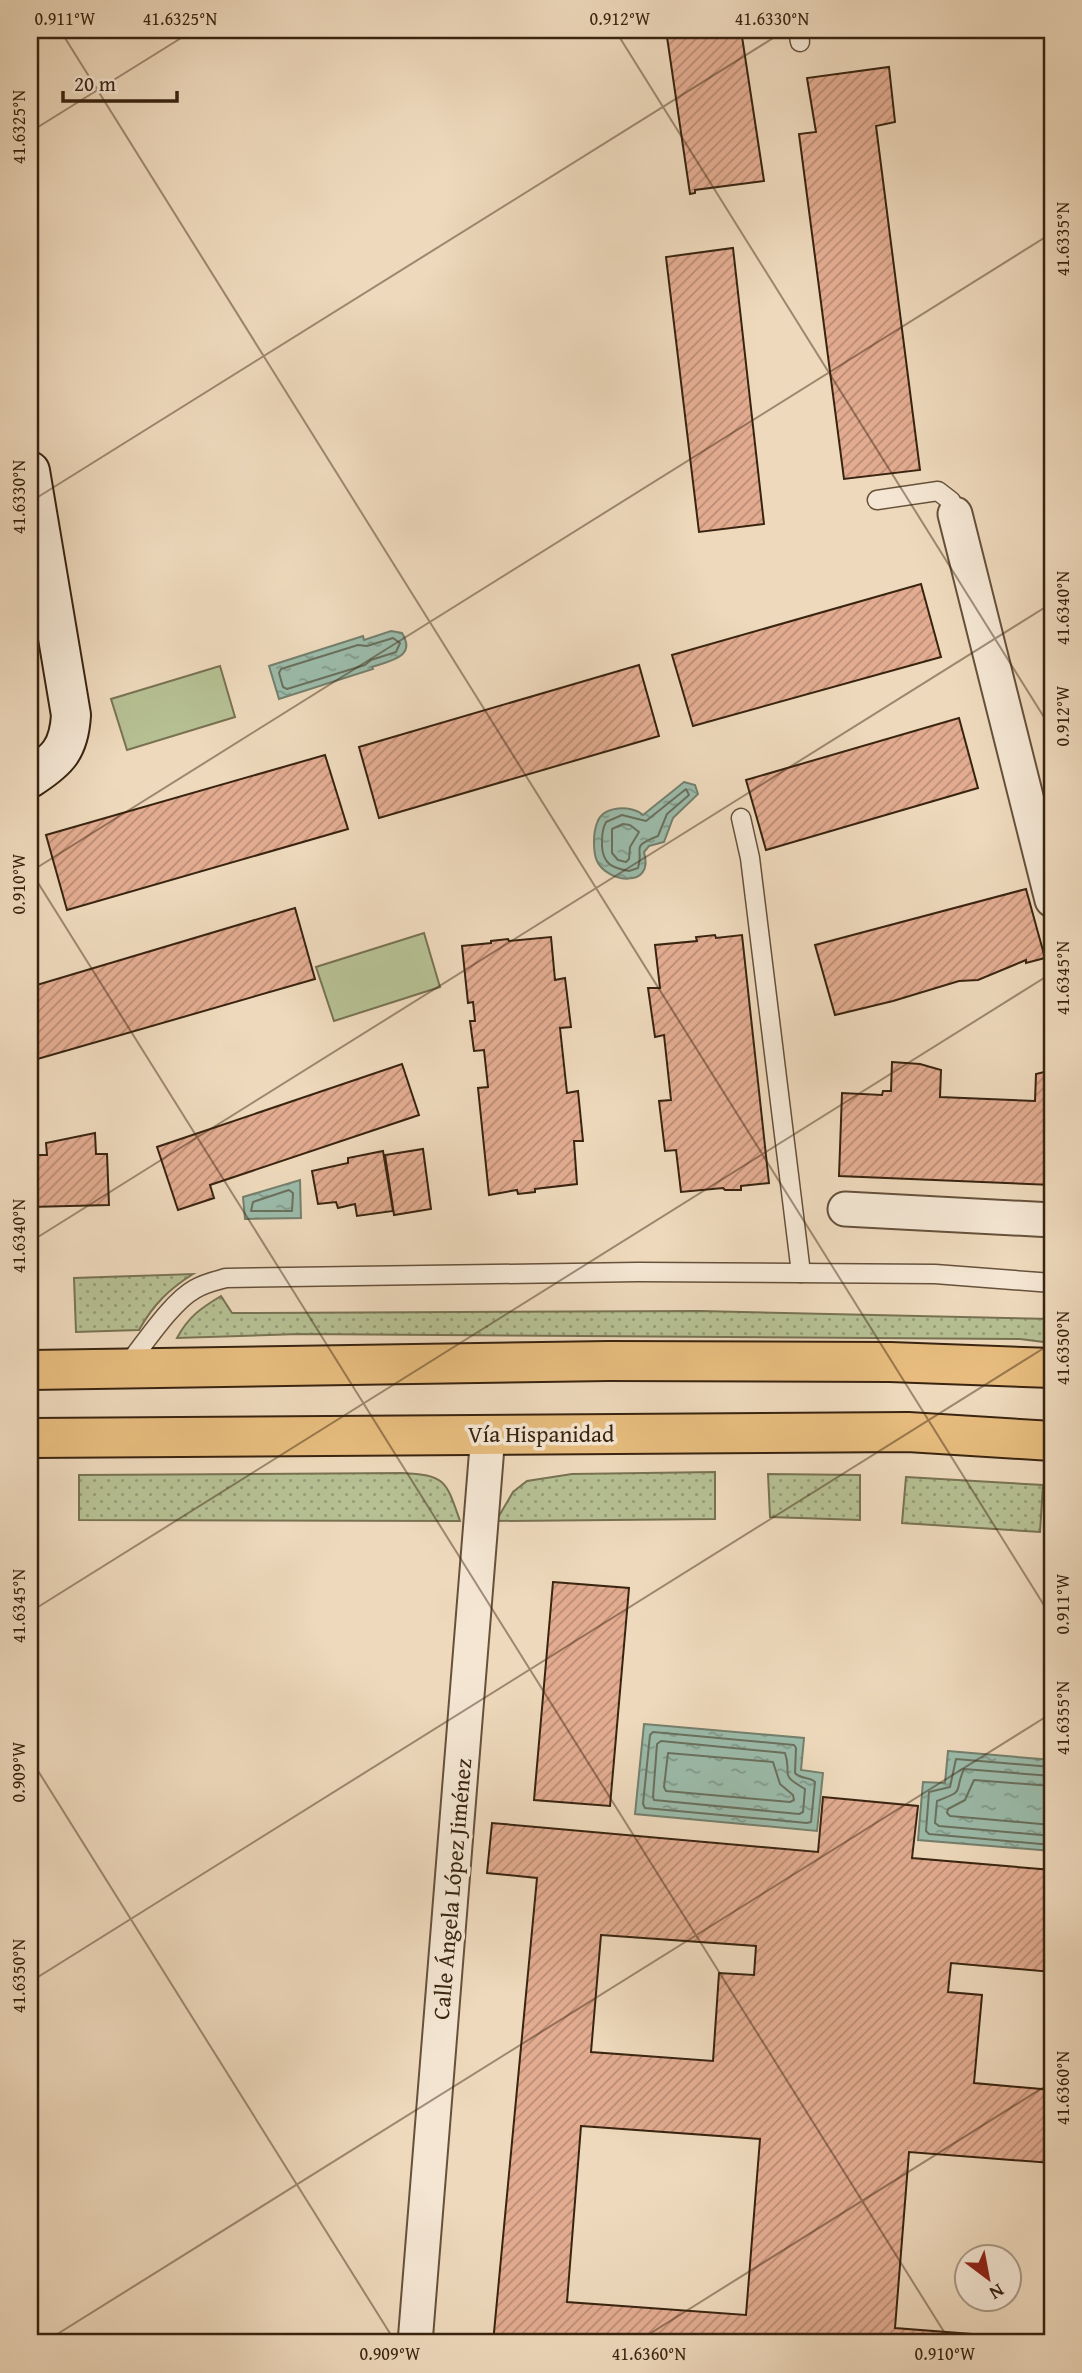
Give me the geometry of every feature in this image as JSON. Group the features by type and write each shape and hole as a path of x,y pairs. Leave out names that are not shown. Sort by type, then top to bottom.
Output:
{"highway":[{"path":"30,1370 663,1361 890,1362 1052,1368"},
{"name":"Vía Hispanidad","path":"30,1437 908,1432 1052,1441"}],"street":[{"path":"30,471 71,715 70,732 63,751 51,764 30,778"},
{"path":"955,514 1052,900"},
{"path":"845,1209 1052,1220"},
{"name":"Calle Ángela López Jiménez","path":"415,2343 488,1434"}],"lane":[{"path":"877,500 938,491 951,501 955,514"},
{"path":"741,818 750,858 801,1273"},
{"path":"125,1368 181,1299 208,1282 226,1278 638,1272 936,1274 1052,1283"}],"shaded area":[{"path":"220,666 235,717 127,750 111,699"},
{"path":"424,933 440,987 334,1021 316,967"},
{"path":"193,1274 162,1298 139,1330 76,1332 74,1278"},
{"path":"221,1296 232,1313 700,1311 1052,1319 1052,1343 1020,1339 299,1334 177,1338 196,1314"},
{"path":"715,1472 715,1519 496,1521 513,1492 527,1481 572,1474"},
{"path":"402,1473 428,1476 442,1483 451,1497 460,1521 79,1520 79,1475"},
{"path":"768,1474 860,1475 860,1520 770,1517"},
{"path":"906,1477 1043,1485 1040,1532 902,1523"}],"water":[{"path":"391,631 402,633 406,641 404,653 399,657 372,667 373,669 279,699 269,666 363,636 364,640"},
{"path":"684,782 695,785 698,794 673,818 664,842 649,846 644,852 646,864 643,872 628,879 619,878 602,868 594,848 600,817 618,808 643,815"},
{"path":"300,1180 301,1218 245,1219 243,1197"},
{"path":"644,1724 804,1738 801,1770 823,1773 817,1831 635,1814"},
{"path":"948,1751 1052,1760 1052,1851 918,1840 923,1782 945,1783"}],"building":[{"path":"666,30 741,30 764,181 695,190 695,193 690,194"},
{"path":"889,67 895,122 876,126 920,470 844,479 799,134 816,132 807,78"},
{"path":"733,248 764,524 699,532 666,257"},
{"path":"921,584 941,657 693,726 672,655"},
{"path":"639,665 659,736 379,818 359,747"},
{"path":"959,718 978,788 766,850 746,780"},
{"path":"325,755 348,829 67,910 46,835"},
{"path":"1026,889 1045,958 1026,963 1026,960 978,980 959,981 835,1015 815,945"},
{"path":"295,908 315,979 34,1060 30,1045 30,987"},
{"path":"715,935 716,938 742,935 769,1183 741,1186 741,1190 723,1188 681,1192 676,1150 665,1151 659,1101 671,1100 664,1035 655,1037 648,988 660,988 655,945 697,941 696,937"},
{"path":"551,937 555,980 565,978 571,1027 560,1028 567,1093 578,1091 583,1141 574,1141 577,1184 535,1189 535,1192 518,1194 517,1190 489,1195 478,1088 488,1087 484,1050 474,1051 470,1021 475,1021 473,1002 468,1003 462,946 508,939"},
{"path":"892,1062 920,1064 941,1070 940,1097 1035,1101 1036,1074 1052,1070 1052,1185 839,1176 842,1093 882,1095 883,1091 891,1091"},
{"path":"402,1064 419,1115 210,1185 214,1198 178,1210 157,1147"},
{"path":"95,1133 96,1154 107,1154 109,1205 30,1207 30,1155 47,1155 46,1143"},
{"path":"423,1149 431,1209 394,1215 385,1155"},
{"path":"383,1151 393,1211 357,1216 355,1204 338,1208 336,1202 318,1204 312,1171 348,1163 348,1158"},
{"path":"553,1582 629,1588 610,1806 534,1800"},
{"path":"823,1797 918,1806 912,1858 1052,1870 1052,1972 951,1963 948,1992 982,1995 974,2083 1052,2090 1052,2163 909,2152 895,2328 1052,2340 1052,2343 493,2343 537,1878 487,1873 492,1823 818,1852","holes":["601,1935 756,1946 754,1975 719,1973 713,2061 591,2052","581,2126 760,2139 746,2315 567,2302"]}]}
